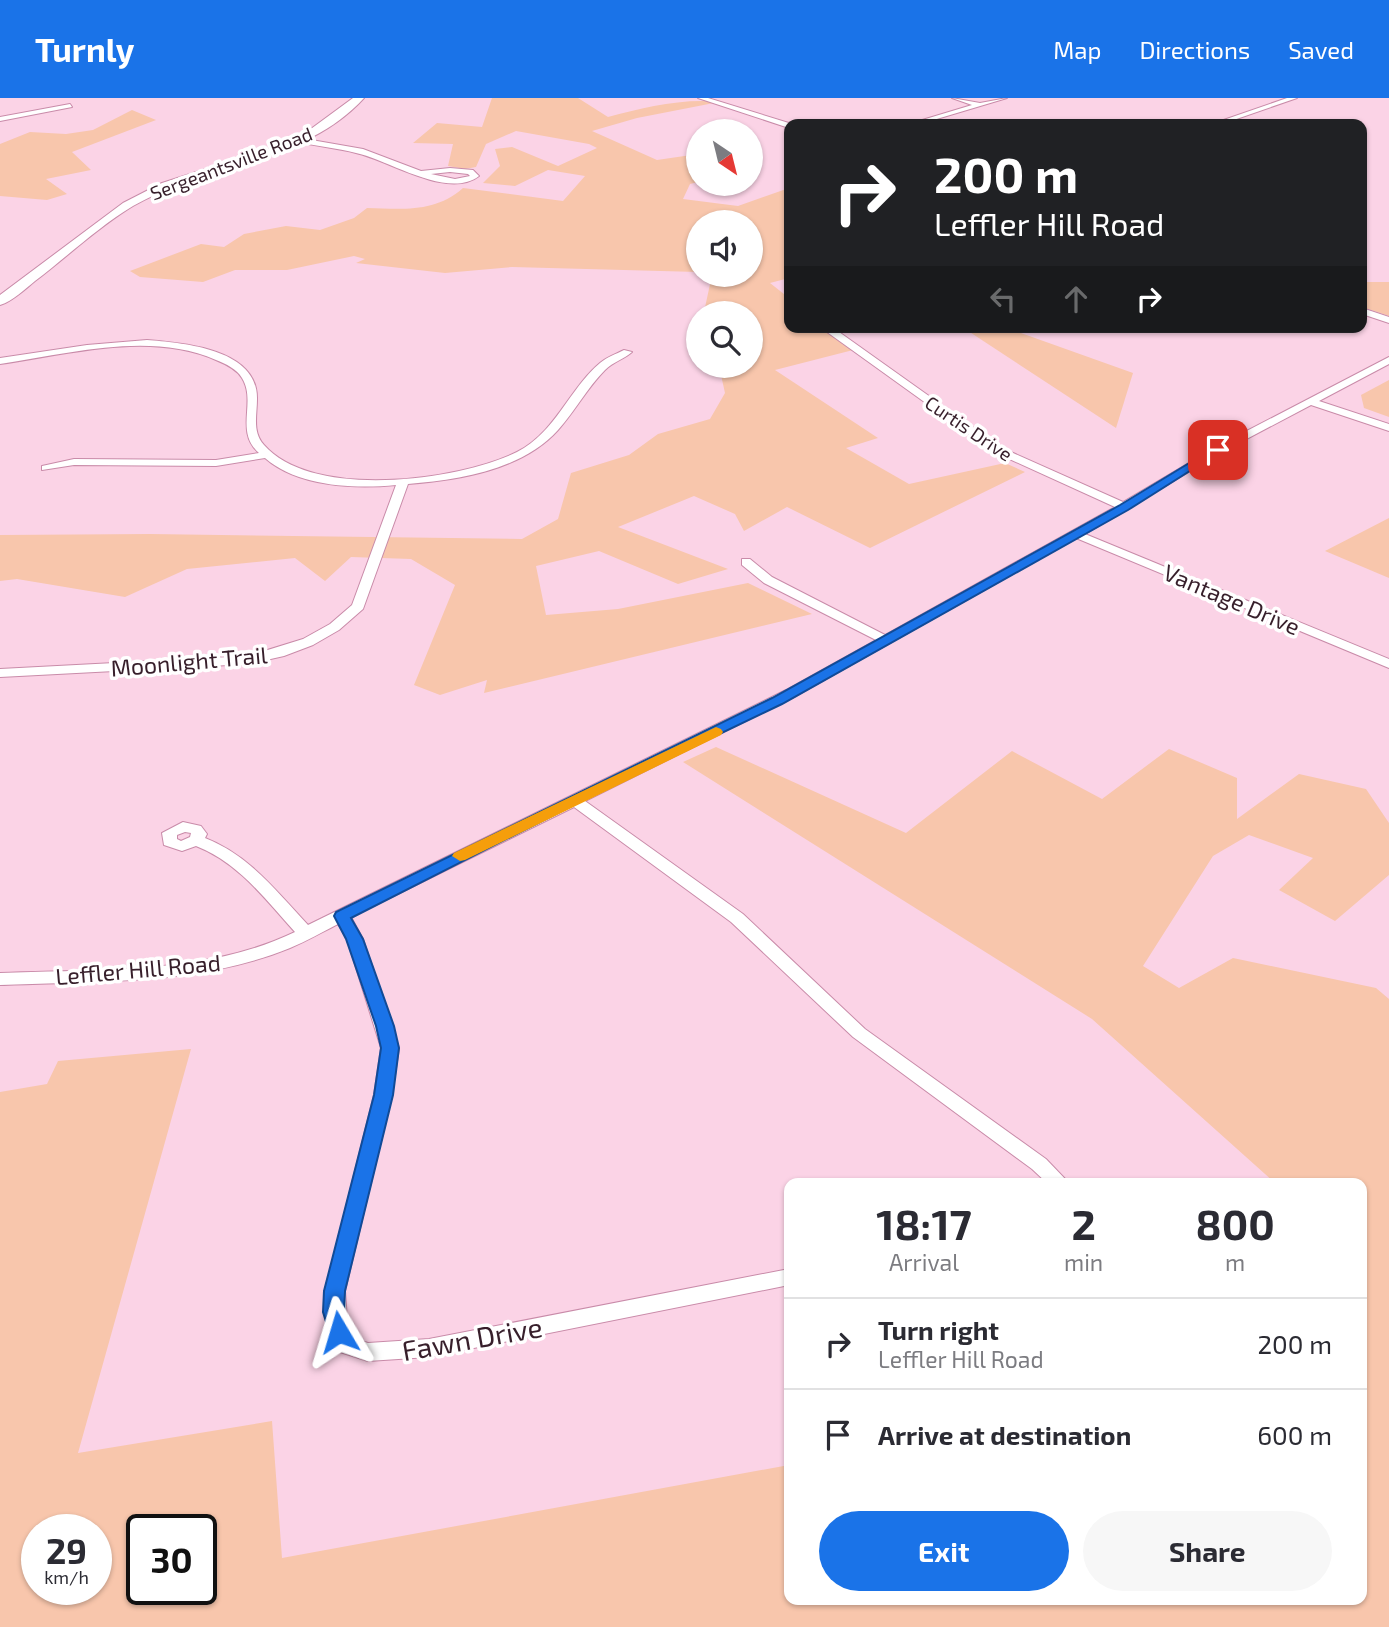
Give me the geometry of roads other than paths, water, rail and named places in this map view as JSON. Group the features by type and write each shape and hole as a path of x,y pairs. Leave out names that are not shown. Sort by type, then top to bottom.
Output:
{"main road":[{"name":"Sergeantsville Road","path":"0,301 109,218 144,195 186,177 300,139 328,123 359,98"}],"street":[{"path":"701,98 784,123"},
{"path":"955,98 980,105"},
{"path":"931,119 1004,98"},
{"path":"1231,119 1294,98"},
{"path":"0,119 70,106"},
{"path":"300,139 360,151 420,173 448,182 462,182 475,176 460,170 420,173"},
{"path":"1367,313 1389,320"},
{"name":"Curtis Drive","path":"833,333 998,450 1124,508"},
{"path":"0,361 128,345 181,347 220,357 240,368 251,383 251,429 257,446 265,455 297,471 325,479 357,483 403,482 461,474 495,465 523,453 545,439 602,367 627,352"},
{"name":"Leffler Hill Road","path":"0,979 199,967 257,954 306,933 573,799 763,708 1124,508 1210,455 1389,360"},
{"path":"1311,401 1389,428"},
{"path":"46,468 74,463 216,463 265,455"},
{"name":"Moonlight Trail","path":"0,673 235,661 271,656 312,641 331,631 358,606 403,482"},
{"name":"Vantage Drive","path":"1076,534 1389,664"},
{"path":"746,562 768,580 885,640"},
{"path":"573,799 737,918 859,1033 1039,1164 1054,1178"},
{"path":"196,840 212,845 232,857 306,933"},
{"name":"Fawn Drive","path":"342,916 355,939 390,1048 383,1095 335,1291 334,1312 339,1332 348,1346 368,1352 429,1348 784,1279"}]}
